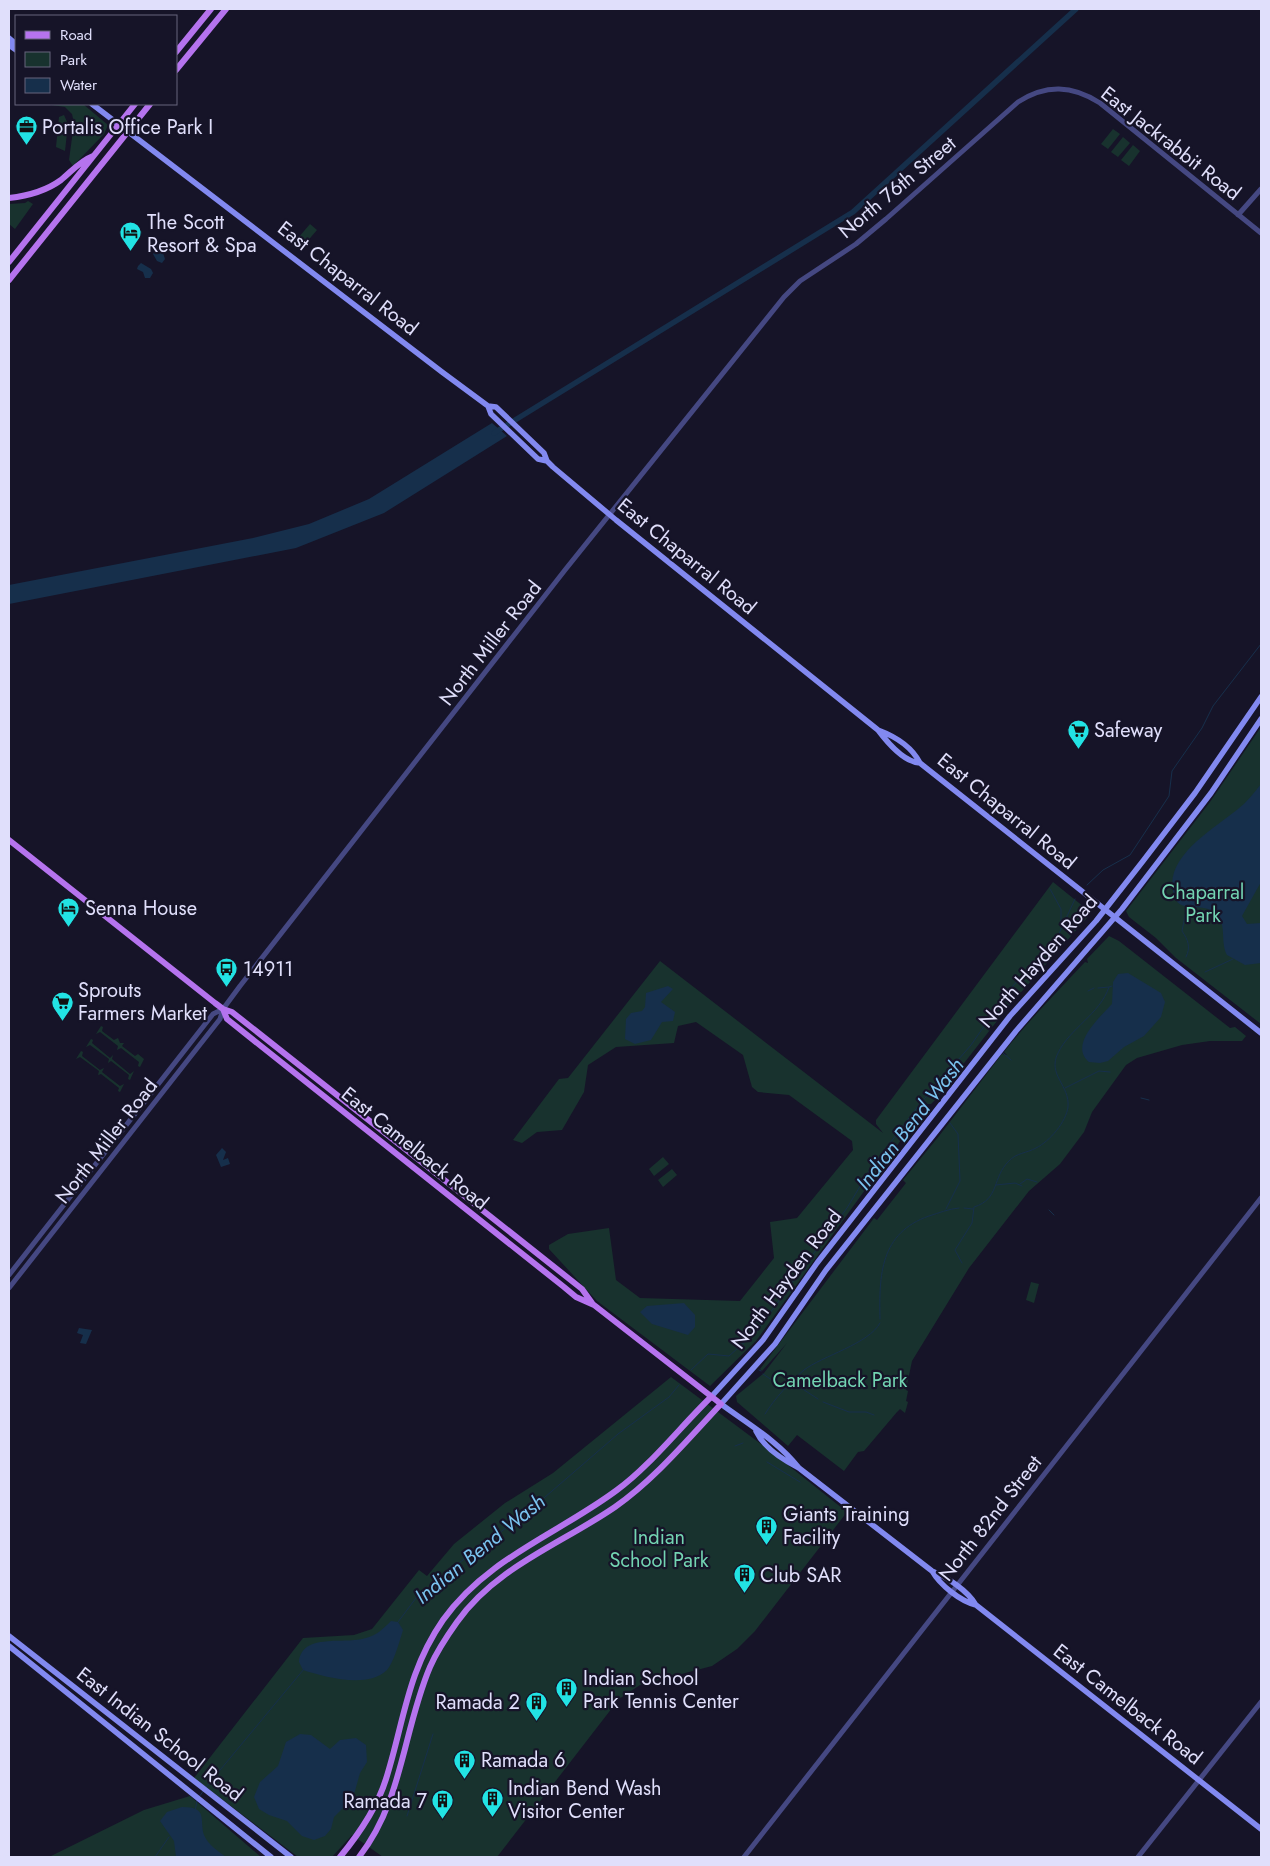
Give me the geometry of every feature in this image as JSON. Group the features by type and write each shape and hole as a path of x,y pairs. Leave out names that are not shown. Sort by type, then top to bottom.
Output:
{"main road":[{"path":"178,50 211,9"},
{"path":"178,68 226,9"},
{"name":"East Chaparral Road","path":"93,105 488,406 495,417 538,459 547,461"},
{"path":"9,262 134,105"},
{"path":"9,280 149,105"},
{"path":"9,198 34,194 52,186 84,159 94,155"},
{"name":"East Chaparral Road","path":"488,406 502,412 544,453 547,461 609,515 878,730 891,735 916,755 920,763 1261,1033"},
{"name":"North Hayden Road","path":"340,1857 365,1824 380,1794 418,1664 455,1606 467,1591 494,1567 620,1489 711,1397 762,1340 817,1263 1010,1016 1104,910 1195,793 1261,697"},
{"name":"North Hayden Road","path":"359,1857 377,1829 393,1794 430,1667 439,1649 462,1615 482,1593 506,1573 622,1502 643,1484 721,1404 775,1344 832,1263 1016,1030 1114,918 1210,793 1261,719"},
{"name":"East Camelback Road","path":"9,840 223,1009 232,1012 582,1289 594,1306"},
{"name":"East Camelback Road","path":"223,1009 227,1019 564,1288 594,1306 756,1431 761,1441 799,1468 932,1571 936,1580 954,1589 968,1603 976,1605 1261,1829"},
{"path":"402,1158 410,1152"},
{"name":"East Indian School Road","path":"9,1636 217,1801 291,1857"},
{"name":"East Indian School Road","path":"9,1646 271,1857"}],"street":[{"name":"East Jackrabbit Road","path":"1028,96 1039,91 1061,88 1072,89 1092,98 1261,234"},
{"name":"North 76th Street","path":"784,298 807,276 856,244 886,220 1028,96"},
{"path":"1238,215 1261,189"},
{"name":"North Miller Road","path":"9,1288 220,1020 223,1009 609,515 784,298"},
{"name":"North Miller Road","path":"9,1275 201,1030 214,1014 223,1009"},
{"name":"North 82nd Street","path":"744,1857 1261,1198"},
{"path":"1138,1857 1261,1702"}],"green space":[{"path":"52,105 84,105 108,125 104,134 73,166 69,160 74,123 72,114 65,107"},
{"path":"64,115 68,124 65,151 56,147 59,117"},
{"path":"1113,129 1120,134 1108,149 1101,144"},
{"path":"1123,137 1130,143 1118,157 1111,152"},
{"path":"1133,145 1140,151 1129,166 1121,160"},
{"path":"28,201 33,204 15,229 9,224 9,204 25,203"},
{"path":"310,224 317,230 305,244 298,238"},
{"name":"Chaparral Park","path":"1261,727 1261,1024 1176,958 1156,938 1129,917 1126,911 1210,802"},
{"path":"1053,882 1089,911 1088,917 1008,1007 936,1099 931,1104 927,1104 756,1341 710,1386 597,1301 549,1249 549,1245 568,1234 609,1228 616,1280 640,1298 740,1301 774,1258 770,1222 797,1218 853,1150 852,1141 789,1095 758,1092 752,1087 743,1055 696,1022 678,1026 674,1043 616,1047 588,1065 584,1092 562,1130 537,1132 522,1143 513,1140 559,1079 568,1078 660,961 883,1133 876,1124 876,1120"},
{"name":"Camelback Park","path":"1109,936 1119,941 1230,1028 1235,1027 1246,1036 1242,1041 1210,1041 1182,1045 1137,1058 1126,1065 1092,1112 1084,1132 1060,1164 1029,1191 969,1268 912,1361 906,1390 908,1391 906,1401 908,1402 905,1413 900,1409 864,1451 858,1452 844,1471 797,1435 788,1446 737,1402 736,1396 764,1373 787,1343 762,1371 760,1369 874,1218 877,1220 906,1183 903,1180 1002,1054 1007,1055 1004,1052 1023,1029 1085,962 1088,963 1087,959"},
{"path":"101,1026 103,1027 102,1031 114,1040 118,1038 120,1043 124,1043 122,1046 135,1056 138,1054 144,1059 140,1067 138,1066 139,1062 121,1048 117,1050 118,1046 100,1032 96,1034"},
{"path":"91,1039 93,1040 92,1043 110,1058 113,1055 112,1059 130,1074 134,1071 130,1080 128,1079 129,1075 111,1061 108,1063 109,1059 90,1045 86,1047"},
{"path":"81,1051 83,1052 82,1056 100,1070 104,1068 102,1072 120,1086 124,1084 120,1092 118,1091 119,1088 101,1074 98,1075 99,1071 80,1057 76,1059"},
{"path":"663,1157 669,1164 654,1176 649,1169"},
{"path":"672,1169 677,1175 663,1187 658,1180"},
{"path":"1031,1282 1039,1284 1034,1303 1026,1300"},
{"name":"Indian School Park","path":"671,1377 769,1450 847,1512 755,1631 737,1649 712,1666 640,1685 619,1699 497,1857 383,1857 352,1835 332,1857 298,1857 194,1778 303,1638 354,1635 372,1629 419,1570 427,1576 454,1544 505,1503 553,1473"},
{"path":"190,1796 261,1857 49,1857 144,1810"}],"water":[{"path":"160,245 164,248 165,259 162,263 157,261 153,254"},
{"path":"141,263 151,269 153,273 150,278 145,278 143,272 137,269"},
{"path":"492,423 507,436 384,513 296,548 9,604 9,585 253,538 309,524 369,499"},
{"path":"1261,784 1261,882 1242,916 1247,924 1261,923 1261,963 1245,965 1227,955 1222,924 1217,915 1207,909 1179,904 1172,885 1174,872 1181,859 1191,847 1241,806"},
{"path":"1128,973 1161,993 1165,1002 1161,1017 1144,1036 1124,1047 1108,1061 1100,1063 1089,1062 1084,1055 1082,1047 1084,1039 1094,1023 1112,1004 1113,982 1118,974"},
{"path":"668,986 673,989 661,1002 675,1012 673,1021 662,1022 651,1040 635,1044 625,1039 626,1019 631,1013 642,1011 645,1007 646,993"},
{"path":"222,1148 226,1152 223,1160 228,1158 230,1164 221,1167 216,1155"},
{"path":"684,1303 695,1315 695,1327 688,1335 652,1324 640,1312 647,1306"},
{"path":"79,1328 92,1330 86,1344 80,1343 83,1335 77,1333"},
{"path":"391,1621 398,1622 403,1630 392,1662 387,1670 379,1676 369,1679 346,1680 322,1676 303,1670 299,1662 302,1653 316,1643 357,1640 370,1637"},
{"path":"300,1734 311,1735 330,1749 340,1740 356,1738 366,1745 367,1762 360,1773 351,1800 334,1817 331,1829 325,1836 314,1840 302,1836 287,1821 269,1815 259,1809 254,1797 260,1782 278,1766 286,1742"},
{"path":"182,1807 196,1809 200,1812 206,1839 226,1857 176,1857 174,1841 160,1821 167,1812"}],"waterway":[{"path":"494,433 853,212 1076,9"},
{"name":"Indian Bend Wash","path":"1087,885 1103,870 1130,855 1169,796 1172,771 1202,728 1213,706 1261,644"},
{"path":"1050,889 1061,909 1061,923"},
{"name":"Indian Bend Wash","path":"691,1370 708,1354 729,1356 756,1332 847,1208 871,1168 919,1105 971,1045 1010,989 1056,940 1075,899"},
{"path":"1186,957 1188,944 1182,931 1187,906"},
{"path":"1205,972 1233,959"},
{"path":"962,1263 955,1250 972,1223 974,1207 988,1199 1000,1174 1009,1161 1015,1156 1033,1150 1047,1141 1064,1119 1067,1113 1068,1099 1057,1074 1055,1061 1063,1044 1099,1005 1109,987 1112,986"},
{"path":"1098,988 1109,987"},
{"path":"1088,991 1094,988"},
{"path":"1003,1053 1011,1060"},
{"path":"1065,1088 1099,1071 1110,1072"},
{"path":"1141,1098 1149,1100"},
{"path":"946,1209 960,1181 958,1134 950,1123"},
{"path":"1020,1184 1027,1179 1037,1182"},
{"path":"996,1185 1015,1183 1022,1186"},
{"path":"880,1319 882,1272 892,1244 901,1233 913,1224 929,1216 959,1208"},
{"path":"964,1208 973,1209"},
{"path":"1049,1210 1054,1215"},
{"path":"765,1414 783,1390 804,1370 866,1337 880,1323"},
{"path":"763,1374 785,1389"},
{"path":"792,1382 818,1399"},
{"name":"Indian Bend Wash","path":"398,1622 419,1594 433,1586 459,1563 530,1510 618,1434 669,1397 679,1385"},
{"path":"823,1402 849,1412 866,1412 874,1415"},
{"path":"735,1446 743,1443"},
{"path":"767,1462 800,1482"},
{"name":"Indian Bend Wash","path":"206,1787 304,1669"},
{"path":"407,1816 433,1734"},
{"name":"Indian Bend Wash","path":"199,1797 204,1790"},
{"name":"Indian Bend Wash","path":"195,1811 197,1801"},
{"name":"Indian Bend Wash","path":"155,1857 169,1837"}],"place":[{"name":"Portalis Office Park I","path":"26,146"},
{"name":"The Scott Resort & Spa","path":"131,252"},
{"name":"Safeway","path":"1078,749"},
{"name":"Senna House","path":"69,927"},
{"name":"14911","path":"227,988"},
{"name":"Sprouts Farmers Market","path":"62,1021"},
{"name":"Giants Training Facility","path":"767,1545"},
{"name":"Club SAR","path":"744,1594"},
{"name":"Indian School Park Tennis Center","path":"567,1708"},
{"name":"Ramada 2","path":"536,1721"},
{"name":"Ramada 6","path":"465,1779"},
{"name":"Indian Bend Wash Visitor Center","path":"492,1818"},
{"name":"Ramada 7","path":"443,1820"}]}
